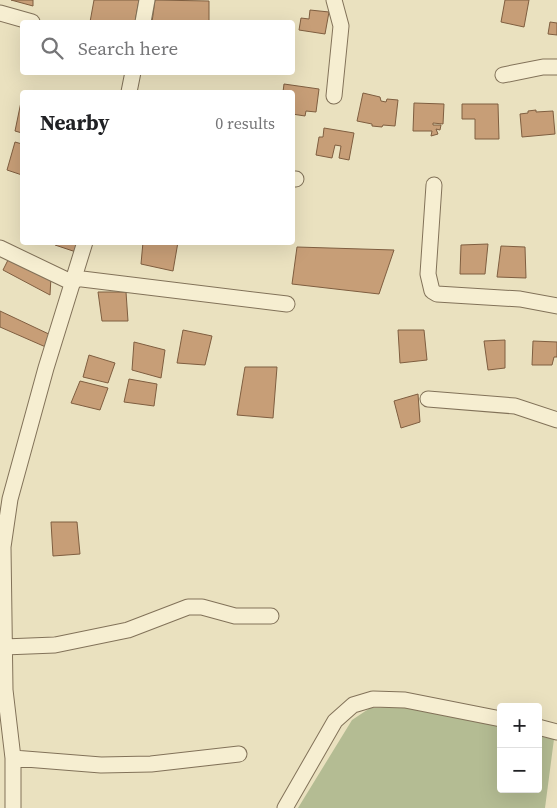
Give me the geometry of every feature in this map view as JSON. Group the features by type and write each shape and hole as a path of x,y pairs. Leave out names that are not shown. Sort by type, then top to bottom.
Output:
{"street":[{"path":"143,20 147,0"},
{"path":"334,0 342,26 334,96"},
{"path":"0,13 25,20"},
{"path":"503,75 543,67 557,67"},
{"path":"129,90 132,75"},
{"path":"434,185 428,274 432,291 437,294 520,299 557,306"},
{"path":"13,808 12,758 5,690 3,547 10,499 46,368 84,245"},
{"path":"0,248 74,280 287,304"},
{"path":"428,399 515,406 557,420"},
{"path":"4,647 55,645 128,630 188,607 202,607 236,616 271,616"},
{"path":"285,808 334,721 354,704 373,698 404,700 497,718"},
{"path":"542,728 557,732"},
{"path":"12,758 101,765 151,764 239,754"}],"green space":[{"path":"370,708 414,708 497,725 497,793 542,793 542,737 554,739 545,808 298,808 352,720"}],"building":[{"path":"11,0 33,0 33,6"},
{"path":"94,0 139,0 135,20 90,20"},
{"path":"155,0 209,1 209,20 152,20"},
{"path":"505,0 529,0 524,27 501,22"},
{"path":"310,10 329,12 325,34 299,30 301,18 309,19"},
{"path":"550,22 557,23 557,35 548,34"},
{"path":"284,84 319,89 316,112 306,111 305,116 295,114 295,90 283,90"},
{"path":"363,93 380,97 381,101 386,102 387,99 398,100 395,126 372,126 372,124 357,121"},
{"path":"414,103 444,104 443,124 433,123 433,125 441,125 440,130 436,129 438,134 431,136 432,131 413,131"},
{"path":"462,104 498,104 499,139 475,139 475,119 462,119"},
{"path":"20,107 20,132 15,131"},
{"path":"536,110 536,112 553,111 555,134 522,137 520,114"},
{"path":"324,128 354,133 349,160 339,158 341,146 335,145 332,158 316,155 319,137 323,137"},
{"path":"15,142 20,143 20,174 7,170"},
{"path":"488,244 485,274 460,274 461,245"},
{"path":"55,245 80,245 76,252"},
{"path":"143,245 177,245 173,271 141,264"},
{"path":"501,246 525,247 526,278 497,277"},
{"path":"297,247 394,250 379,294 292,284"},
{"path":"9,258 51,277 50,295 3,270"},
{"path":"98,292 126,292 128,321 102,321"},
{"path":"0,311 53,336 48,348 0,327"},
{"path":"183,330 212,336 205,365 177,363"},
{"path":"398,330 424,330 427,360 400,363"},
{"path":"505,340 505,368 488,370 484,341"},
{"path":"533,341 557,342 557,357 554,357 552,365 532,365"},
{"path":"134,342 165,350 161,378 132,370"},
{"path":"89,355 115,363 108,383 83,377"},
{"path":"245,367 277,367 273,418 237,415"},
{"path":"129,379 157,384 154,406 124,402"},
{"path":"80,381 108,388 100,410 71,403"},
{"path":"418,394 420,422 401,428 394,401"},
{"path":"51,522 77,522 80,554 53,556"}]}
